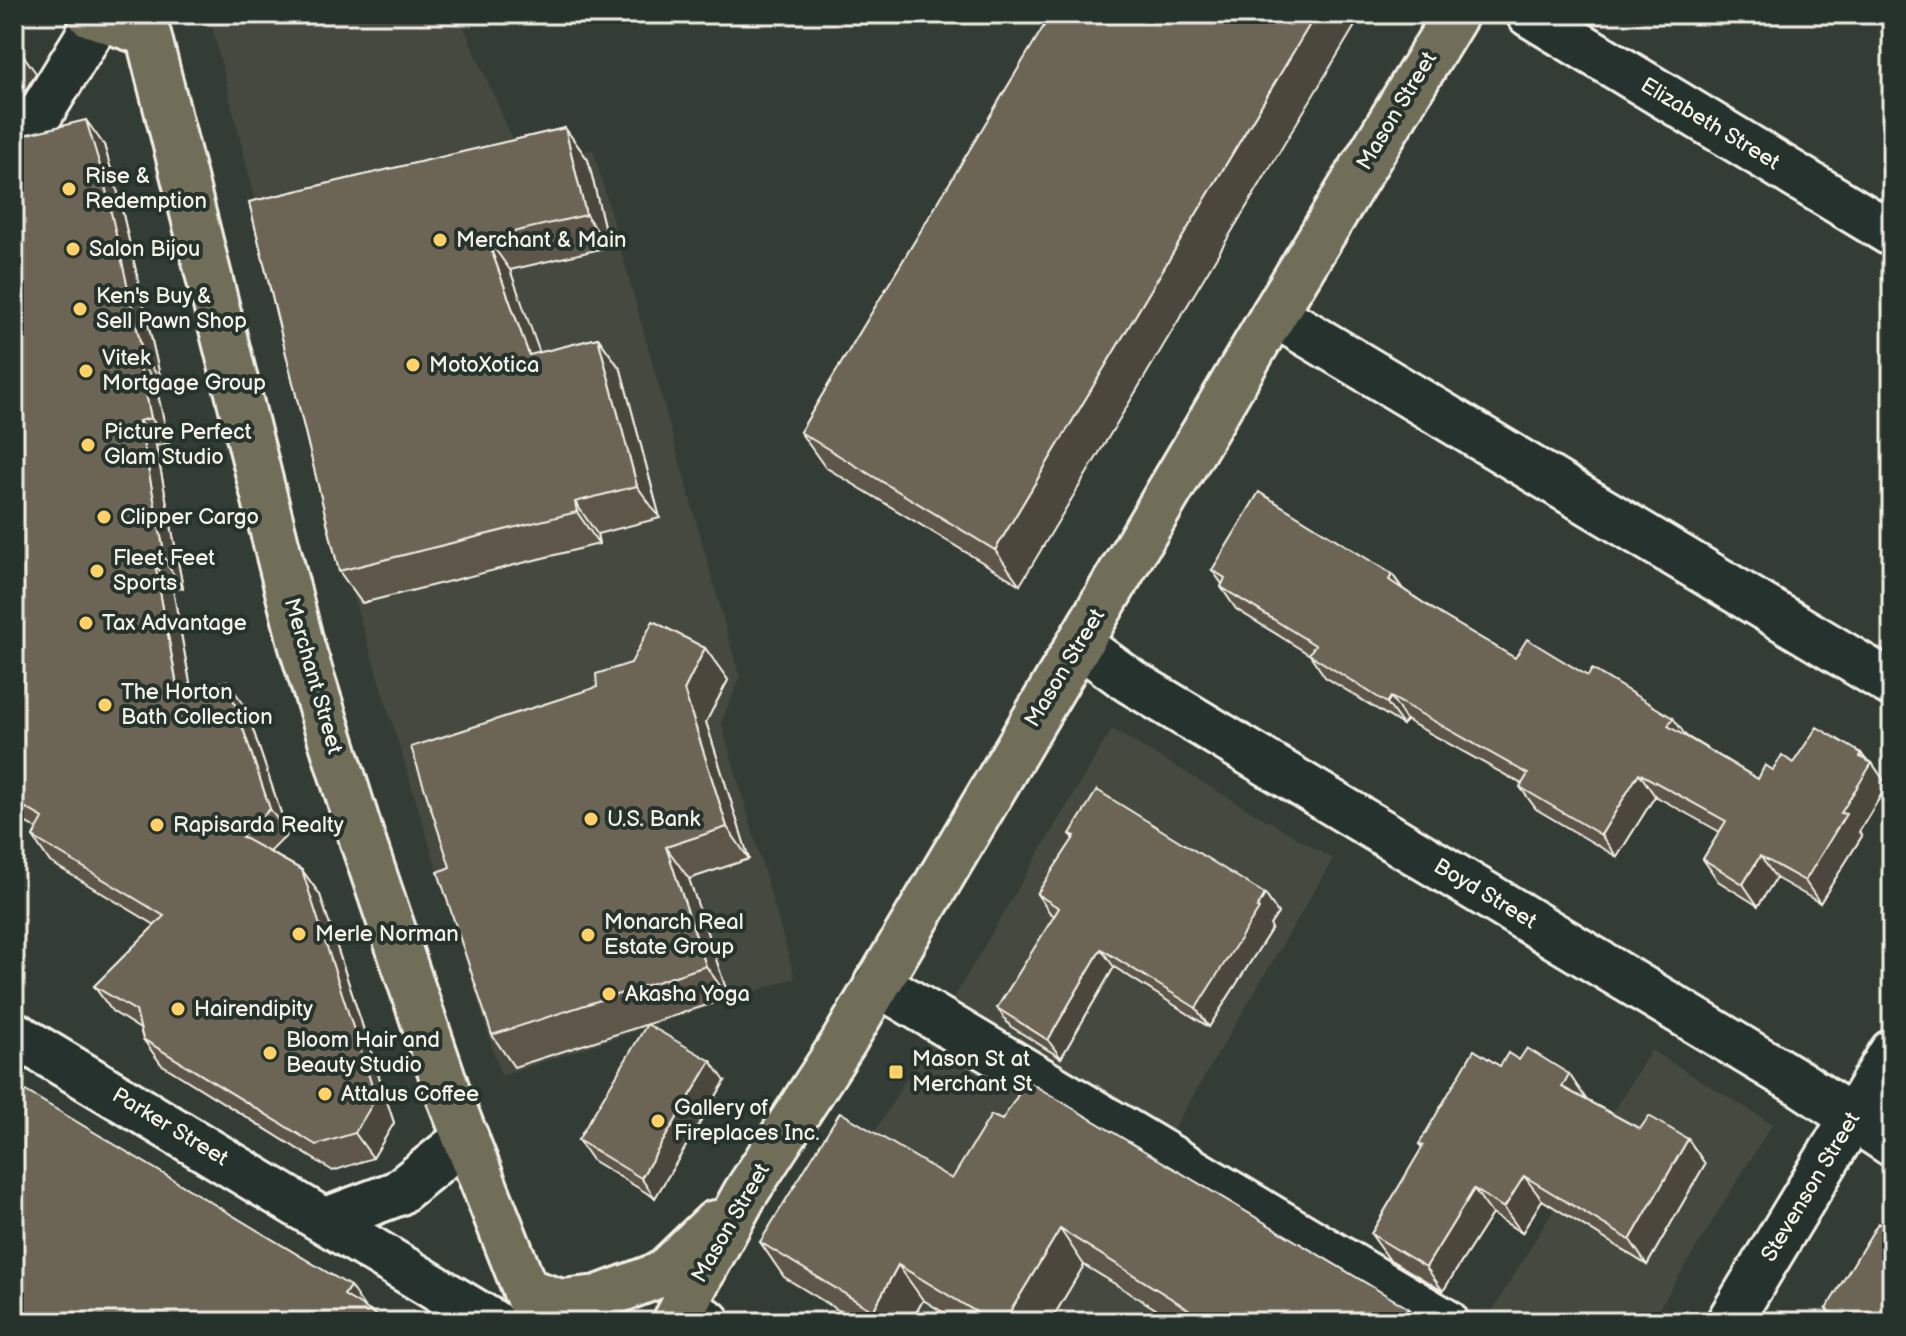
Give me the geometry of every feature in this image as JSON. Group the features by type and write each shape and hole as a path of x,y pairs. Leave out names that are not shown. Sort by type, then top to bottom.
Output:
{"main road":[{"name":"Mason Street","path":"689,1317 745,1194 843,1043 1274,314 1456,14"},
{"path":"94,16 144,24"},
{"name":"Merchant Street","path":"144,24 299,637 363,842 466,1138 532,1306"},
{"path":"532,1306 598,1298 662,1274 745,1194"}],"street":[{"name":"Elizabeth Street","path":"1529,14 1892,234"},
{"path":"14,157 94,16"},
{"path":"1274,314 1892,684"},
{"name":"Boyd Street","path":"1079,644 1130,681 1853,1117 1892,1144"},
{"path":"877,983 1446,1322"},
{"name":"Parker Street","path":"14,1034 492,1322"},
{"name":"Stevenson Street","path":"1729,1322 1892,1052"},
{"path":"326,1220 398,1193 466,1138"}],"shaded area":[{"path":"209,14 458,14 525,167 593,149 740,679 721,722 795,978 501,1076 357,609"},
{"path":"1112,729 1333,859 1173,1130 1487,1319 1651,1050 1772,1124 1651,1322 854,1322 787,1281"}],"building":[{"path":"1047,14 1316,14 995,550 800,432 1045,24 1042,22"},
{"path":"86,120 102,172 143,355 138,356 151,418 139,421 166,563 155,564 178,691 227,681 270,809 242,837 302,870 376,1098 355,1133 316,1145 143,1039 136,1011 94,986 164,916 33,837 43,818 14,801 14,147 24,135"},
{"path":"565,128 586,215 487,238 529,355 598,338 637,486 575,502 577,512 339,571 249,202"},
{"path":"1259,492 1392,574 1389,580 1440,614 1515,658 1527,639 1588,676 1592,669 1673,718 1668,726 1758,779 1765,765 1773,770 1782,755 1793,763 1817,727 1861,753 1860,757 1872,763 1841,813 1846,814 1805,881 1760,856 1743,884 1703,859 1726,821 1639,773 1601,835 1520,787 1528,774 1391,697 1387,703 1309,654 1315,645 1221,587 1225,578 1212,570"},
{"path":"653,621 705,648 684,690 727,827 666,847 706,966 492,1035 438,872 450,867 411,747 597,687 596,674 631,663"},
{"path":"1097,790 1265,894 1259,909 1196,1008 1101,949 1048,1040 997,1008 1059,908 1037,894 1075,836 1070,834"},
{"name":"Gallery of Fireplaces Inc.","path":"647,1024 711,1061 641,1178 578,1140"},
{"path":"1527,1048 1569,1074 1562,1087 1640,1129 1649,1116 1688,1139 1630,1240 1524,1176 1504,1208 1474,1189 1426,1267 1371,1234 1474,1050 1500,1066 1508,1053 1519,1060"},
{"path":"1027,1081 1408,1308 1400,1322 1209,1322 1060,1229 1004,1322 993,1322 898,1265 873,1311 760,1242 840,1112 952,1179 991,1115 1002,1120"},
{"path":"14,1084 350,1286 344,1295 388,1322 14,1322"},
{"path":"1878,1223 1892,1232 1892,1322 1845,1322 1826,1309"}],"place":[{"name":"Rise & Redemption","path":"69,189"},
{"name":"Merchant & Main","path":"440,240"},
{"name":"Salon Bijou","path":"73,249"},
{"name":"Ken's Buy & Sell Pawn Shop","path":"80,309"},
{"name":"MotoXotica","path":"413,365"},
{"name":"Vitek Mortgage Group","path":"86,371"},
{"name":"Picture Perfect Glam Studio","path":"88,445"},
{"name":"Clipper Cargo","path":"104,517"},
{"name":"Fleet Feet Sports","path":"97,571"},
{"name":"Tax Advantage","path":"86,623"},
{"name":"The Horton Bath Collection","path":"105,705"},
{"name":"U.S. Bank","path":"591,819"},
{"name":"Rapisarda Realty","path":"157,825"},
{"name":"Merle Norman","path":"299,934"},
{"name":"Monarch Real Estate Group","path":"588,935"},
{"name":"Akasha Yoga","path":"609,994"},
{"name":"Hairendipity","path":"178,1009"},
{"name":"Bloom Hair and Beauty Studio","path":"270,1053"},
{"name":"Mason St at Merchant St","path":"896,1072"},
{"name":"Attalus Coffee","path":"325,1094"},
{"name":"Gallery of Fireplaces Inc.","path":"658,1121"}]}
